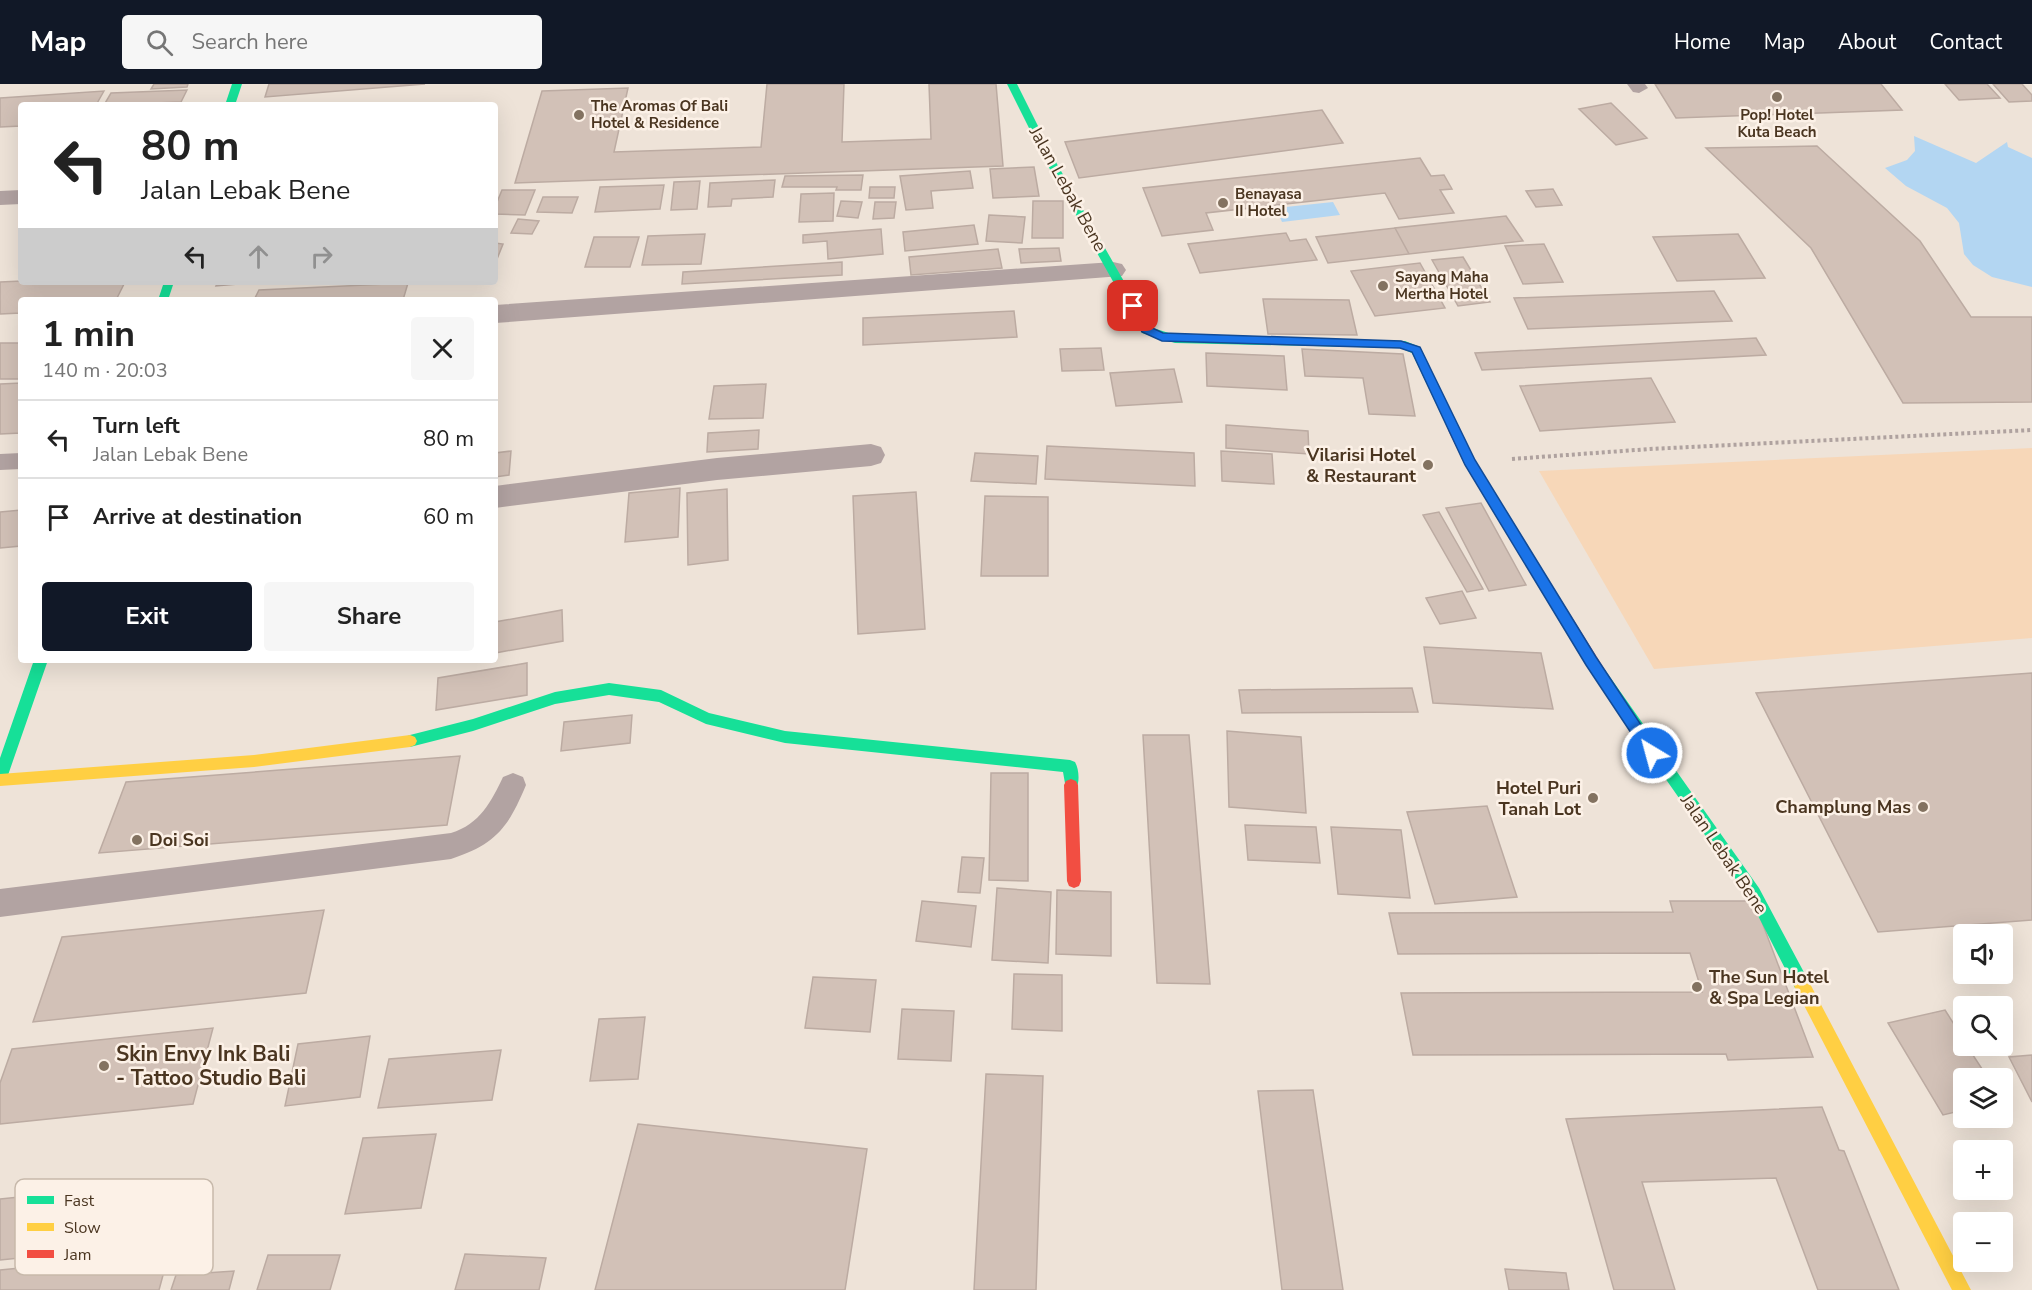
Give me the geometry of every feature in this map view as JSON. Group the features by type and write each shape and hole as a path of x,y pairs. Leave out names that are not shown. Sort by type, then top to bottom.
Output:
{"street":[{"path":"231,102 237,84"},
{"name":"Jalan Lebak Bene","path":"1012,84 1052,164 1146,330 1162,337 1410,346 1424,362 1469,462 1638,734 1696,809 1755,895 1798,983 1962,1290"},
{"path":"0,198 18,197"},
{"path":"498,314 1113,270"},
{"path":"498,497 684,473 871,455"},
{"path":"39,663 0,779 254,761 409,741 462,728 555,698 609,689 661,696 706,718 785,737 1070,766 1074,881"}],"lane":[{"path":"0,462 18,461"},
{"path":"0,903 451,846 473,840 488,828 504,809 513,785"}],"path":[{"path":"1469,462 1650,448 2032,430"}],"shaded area":[{"path":"2032,448 2032,638 1654,669 1539,471"}],"water":[{"path":"1914,136 1976,163 2007,142 2008,147 2032,158 2032,287 1992,277 1973,265 1964,254 1959,223 1947,208 1906,186 1885,168 1907,160 1915,151"},
{"path":"1333,202 1340,215 1282,222 1276,208"}],"building":[{"path":"154,84 188,84 187,87 151,89"},
{"path":"269,84 425,84 265,97"},
{"name":"The Aromas Of Bali Hotel & Residence","path":"767,84 844,84 842,142 931,139 929,84 996,84 1003,166 515,183 542,91 628,88 614,152 761,147"},
{"name":"Pop! Hotel Kuta Beach","path":"1655,84 1881,84 1902,110 1676,118"},
{"path":"1945,84 1987,84 2000,98 1959,100"},
{"path":"1993,84 2022,84 2032,95 2032,101 2009,102"},
{"path":"187,90 181,102 106,102 111,93"},
{"path":"104,91 98,102 18,102 18,126 0,127 0,98"},
{"path":"1611,103 1647,138 1616,145 1579,109"},
{"path":"1322,110 1343,143 1079,178 1065,142"},
{"path":"1817,146 1920,241 1971,317 2032,317 2032,402 1903,403 1811,248 1706,148"},
{"name":"Benayasa II Hotel","path":"1420,158 1431,176 1444,175 1452,189 1440,190 1454,213 1399,219 1385,193 1206,213 1213,230 1162,236 1143,188"},
{"path":"1034,167 1039,196 993,198 990,169"},
{"path":"970,171 973,188 931,191 933,208 906,210 900,176"},
{"path":"863,175 861,190 836,190 837,187 782,187 785,176"},
{"path":"775,180 773,197 732,199 731,206 708,207 710,183"},
{"path":"700,181 697,209 671,210 674,182"},
{"path":"664,185 660,209 595,212 600,187"},
{"path":"870,187 895,187 894,198 869,198"},
{"path":"1553,189 1562,205 1536,207 1526,191"},
{"path":"502,190 535,190 525,215 498,214 498,200"},
{"path":"834,193 833,221 799,222 801,194"},
{"path":"543,197 578,197 572,213 537,212"},
{"path":"841,201 862,202 858,218 837,216"},
{"path":"1033,201 1063,201 1063,238 1032,238"},
{"path":"875,202 896,202 894,218 873,219"},
{"path":"989,215 1025,217 1022,243 986,241"},
{"path":"1506,216 1523,241 1409,254 1395,228"},
{"path":"518,219 539,221 532,234 511,233"},
{"path":"974,225 978,244 905,251 903,232"},
{"path":"1395,228 1409,254 1328,263 1316,237"},
{"path":"881,229 883,254 828,259 827,241 803,243 803,235"},
{"path":"1286,233 1290,241 1306,239 1317,260 1200,273 1188,244"},
{"path":"705,234 701,264 642,265 648,236"},
{"path":"1738,234 1765,278 1677,281 1653,237"},
{"path":"594,237 639,237 630,267 585,267"},
{"path":"498,243 503,244 498,256"},
{"path":"1544,244 1563,282 1523,284 1505,246"},
{"path":"1059,248 1061,261 1021,263 1019,249"},
{"path":"998,249 1002,268 911,275 909,257"},
{"path":"1463,257 1490,302 1458,306 1432,260"},
{"path":"842,262 842,275 682,284 683,272"},
{"path":"1420,263 1445,308 1375,316 1351,271"},
{"path":"18,281 18,285 124,285 118,297 18,297 18,313 0,314 0,282"},
{"path":"407,285 404,297 256,297 259,290"},
{"path":"1714,291 1732,321 1528,329 1514,298"},
{"path":"1263,299 1349,300 1357,335 1268,334"},
{"path":"1014,311 1017,337 863,345 863,318"},
{"path":"1756,338 1766,355 1482,370 1475,353"},
{"path":"0,343 18,343 18,379 0,379"},
{"path":"1101,348 1104,370 1062,371 1060,349"},
{"path":"1302,349 1403,354 1415,416 1369,414 1363,378 1305,376"},
{"path":"1206,353 1284,356 1287,390 1207,386"},
{"path":"1174,369 1182,402 1116,406 1110,373"},
{"path":"1651,378 1675,422 1540,431 1520,386"},
{"path":"18,383 18,433 0,434 0,384"},
{"path":"766,384 763,418 709,419 714,386"},
{"path":"1226,425 1308,431 1309,454 1226,448"},
{"path":"759,430 758,449 707,452 708,433"},
{"path":"1047,446 1194,453 1195,486 1045,479"},
{"path":"511,451 509,475 498,477 498,453"},
{"path":"1221,451 1272,454 1274,484 1222,481"},
{"path":"975,453 1038,456 1036,484 971,481"},
{"path":"680,488 678,537 625,542 629,493"},
{"path":"727,489 728,560 688,565 687,493"},
{"path":"916,492 925,629 858,634 853,496"},
{"path":"985,496 1048,497 1048,576 981,576"},
{"path":"1481,503 1526,585 1489,591 1446,508"},
{"path":"18,510 18,546 0,548 0,512"},
{"path":"1439,512 1483,589 1467,592 1423,515"},
{"path":"1462,591 1476,618 1440,624 1426,598"},
{"path":"562,610 563,641 498,652 498,621"},
{"path":"1424,647 1541,653 1553,709 1433,703"},
{"path":"527,663 527,695 436,710 438,678"},
{"name":"Champlung Mas","path":"2032,673 2032,920 1953,924 1953,926 1878,932 1756,693"},
{"path":"1412,688 1418,712 1242,713 1239,690"},
{"path":"632,715 630,743 561,751 564,722"},
{"path":"1227,731 1301,737 1306,813 1229,807"},
{"path":"1143,735 1189,735 1210,984 1157,983"},
{"path":"460,756 447,825 99,853 126,782"},
{"path":"991,773 1028,773 1028,881 989,880"},
{"path":"1487,806 1517,897 1435,904 1407,812"},
{"path":"1245,825 1316,827 1320,863 1248,860"},
{"path":"1331,827 1401,830 1410,898 1338,894"},
{"path":"962,857 984,858 980,893 958,892"},
{"path":"997,888 1051,892 1048,963 992,960"},
{"path":"1057,890 1111,892 1111,956 1056,954"},
{"path":"922,901 976,906 971,947 916,941"},
{"path":"1670,901 1754,901 1813,1057 1728,1060 1726,1054 1413,1055 1401,993 1702,992 1690,953 1398,954 1389,913 1673,912"},
{"path":"324,910 306,993 33,1022 62,937"},
{"path":"1014,974 1062,975 1062,1031 1012,1029"},
{"path":"813,977 876,980 870,1032 805,1028"},
{"path":"902,1009 954,1011 951,1061 898,1059"},
{"path":"1945,1010 1953,1023 1953,1056 1974,1056 1981,1068 1953,1068 1953,1113 1943,1115 1888,1023"},
{"path":"645,1017 638,1079 590,1081 599,1019"},
{"name":"Skin Envy Ink Bali - Tattoo Studio Bali","path":"213,1028 193,1104 0,1124 0,1083 12,1049"},
{"path":"370,1036 360,1097 285,1106 298,1044"},
{"path":"501,1050 492,1100 378,1108 389,1059"},
{"path":"2032,1055 2032,1102 2009,1057"},
{"path":"986,1074 1043,1076 1036,1290 974,1290"},
{"path":"1313,1090 1343,1290 1282,1290 1258,1091"},
{"path":"1822,1107 1839,1150 1844,1151 1899,1290 1818,1290 1776,1178 1642,1182 1675,1290 1614,1290 1566,1119"},
{"path":"638,1124 867,1149 845,1290 595,1290"},
{"path":"436,1134 421,1208 345,1214 363,1138"},
{"path":"15,1197 15,1258 0,1260 0,1199"},
{"path":"465,1254 546,1258 539,1290 455,1290"},
{"path":"268,1255 340,1255 330,1290 257,1290"},
{"path":"15,1268 15,1275 163,1275 159,1290 0,1290 0,1270"},
{"path":"1505,1269 1566,1273 1569,1290 1509,1290"},
{"path":"234,1271 229,1290 171,1290 176,1275 213,1275 213,1272"}],"traffic: fast":[{"path":"231,102 237,84"},
{"path":"1012,84 1052,164 1146,330 1175,339 1401,344 1416,350 1454,430"},
{"path":"164,297 168,285"},
{"path":"0,778 40,663"},
{"path":"1600,674 1754,893 1801,983"},
{"path":"410,741 473,725 555,698 609,689 661,696 706,718 785,737 1070,766 1071,785"}],"traffic: slow":[{"path":"0,780 254,761 410,741"},
{"path":"1801,983 1962,1290"}],"traffic: jam":[{"path":"1454,430 1469,462 1600,674"},
{"path":"1071,785 1074,881"}],"place":[{"name":"Pop! Hotel Kuta Beach","path":"1777,97"},
{"name":"The Aromas Of Bali Hotel & Residence","path":"579,115"},
{"name":"Benayasa II Hotel","path":"1223,203"},
{"name":"Sayang Maha Mertha Hotel","path":"1383,286"},
{"name":"Vilarisi Hotel & Restaurant","path":"1428,465"},
{"name":"Hotel Puri Tanah Lot","path":"1593,798"},
{"name":"Champlung Mas","path":"1923,807"},
{"name":"Doi Soi","path":"137,840"},
{"name":"The Sun Hotel & Spa Legian","path":"1697,987"},
{"name":"Skin Envy Ink Bali - Tattoo Studio Bali","path":"104,1066"}],"route":[{"path":"1133,306 1146,330 1162,337 1401,345 1410,346 1416,350 1424,362 1469,462 1591,661 1652,753"}]}
